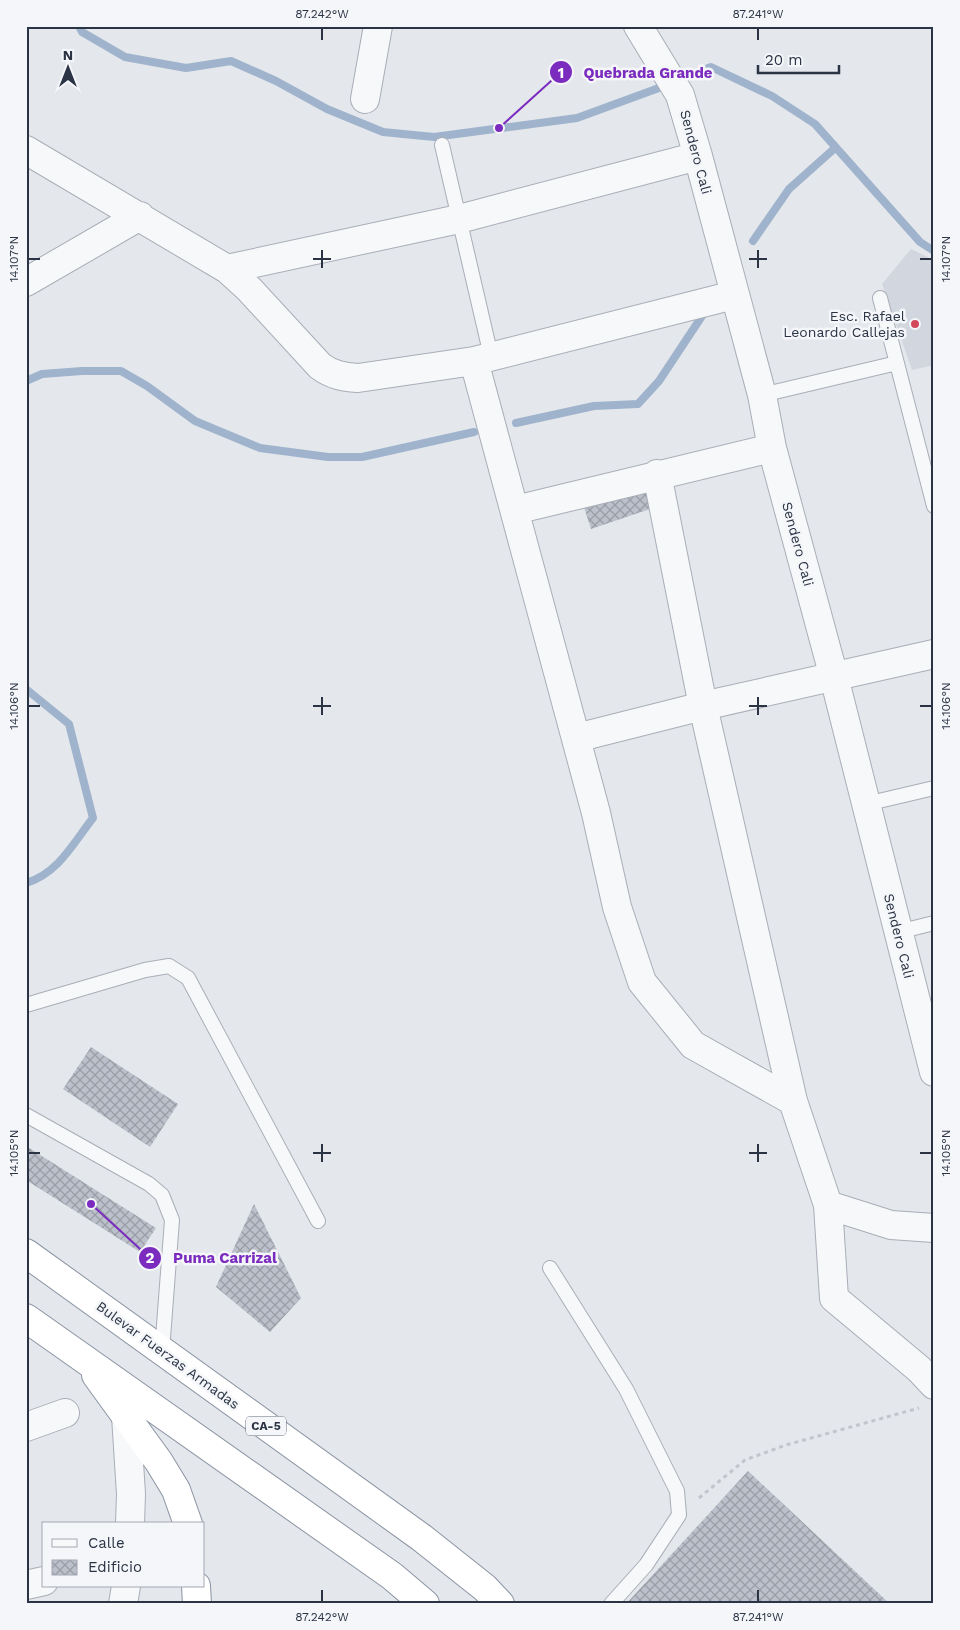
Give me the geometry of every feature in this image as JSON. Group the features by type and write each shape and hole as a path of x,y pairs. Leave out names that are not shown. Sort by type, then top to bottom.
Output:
{"highway":[{"name":"Bulevar Fuerzas Armadas","path":"26,1253 422,1538 485,1588 500,1604"},
{"path":"26,1318 392,1576 425,1604"},
{"path":"82,1356 126,1416 176,1490 187,1522"},
{"path":"196,1588 197,1604"}],"street":[{"path":"365,100 378,26"},
{"name":"Sendero Cali","path":"638,26 680,95 698,156 762,395 772,448 834,677 933,1063"},
{"path":"26,150 227,269 249,289 320,366 331,373 358,378 482,359 734,295"},
{"path":"227,269 459,219 698,156"},
{"path":"26,282 140,216"},
{"path":"482,359 515,510 596,813 617,906 642,982 694,1045 793,1101"},
{"path":"515,510 657,474 772,448"},
{"path":"657,474 703,706 793,1101 828,1206 834,1298 918,1369 929,1396"},
{"path":"576,738 703,706 934,654"},
{"path":"828,1206 891,1225 934,1228"},
{"path":"26,1427 65,1413"},
{"path":"126,1416 131,1494 130,1522"},
{"path":"26,1585 42,1582"},
{"path":"123,1604 126,1588"}],"lane":[{"path":"442,145 459,219 482,359"},
{"path":"880,298 934,506"},
{"path":"762,395 897,363"},
{"path":"866,804 934,788"},
{"path":"898,932 934,923"},
{"path":"26,1005 145,970 169,966 188,978 318,1221"},
{"path":"26,1115 149,1184 162,1195 172,1220 162,1351"},
{"path":"550,1268 630,1397 677,1491 679,1515 646,1565 611,1604"}],"path":[{"path":"679,1515 745,1460 929,1396"}],"shaded area":[{"name":"Esc. Rafael Leonardo Callejas","path":"911,249 934,260 934,365 912,370 882,284"}],"building":[{"path":"643,481 650,509 591,529 581,498"},
{"path":"91,1047 178,1104 150,1147 63,1089"},
{"path":"26,1146 156,1228 140,1252 26,1180"},
{"path":"254,1204 301,1298 270,1332 216,1287"},
{"path":"748,1471 890,1604 626,1604"}],"waterway":[{"path":"79,26 82,32 125,57 186,68 231,61 276,81 327,109 383,132 434,137 577,118 667,85"},
{"path":"678,80 711,67 772,96 815,124 920,242 934,251"},
{"path":"753,241 789,189 835,148"},
{"path":"516,423 594,406 638,404 659,381 704,313"},
{"path":"26,381 42,374 121,371 147,386 195,421 260,448 328,457 362,457 474,432"},
{"path":"26,689 69,724 93,818 56,865 37,879 26,883"}],"place":[{"name":"Quebrada Grande","path":"499,128"},
{"name":"Esc. Rafael Leonardo Callejas","path":"915,324"},
{"name":"Puma Carrizal","path":"91,1204"}]}
